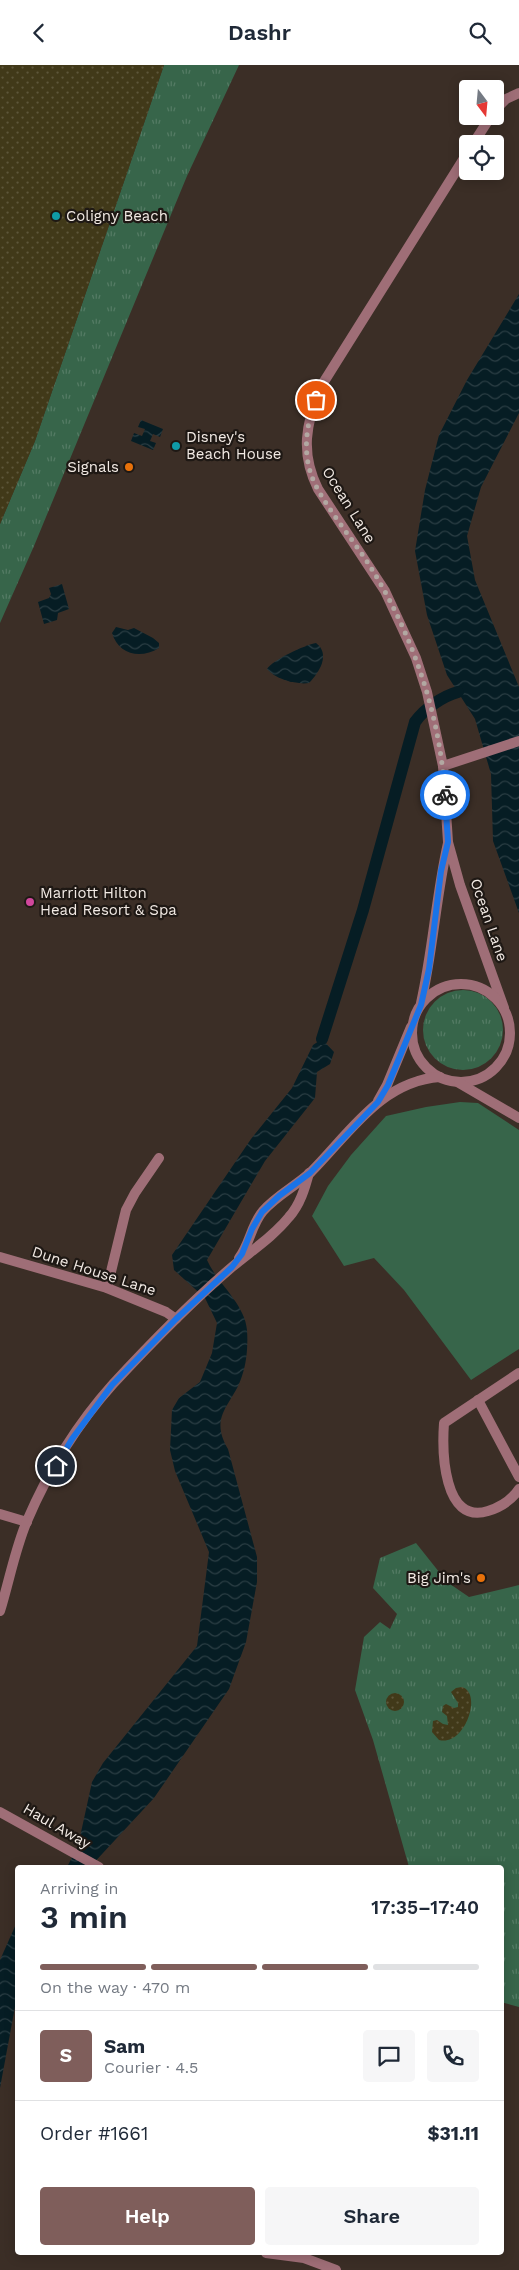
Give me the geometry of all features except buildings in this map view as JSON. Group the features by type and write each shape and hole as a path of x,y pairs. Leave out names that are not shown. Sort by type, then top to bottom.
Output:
{"street":[{"path":"504,101 519,93"},
{"name":"Ocean Lane","path":"459,166 320,388 311,412 306,449 310,474 318,489 385,591 412,647 427,692 443,766 448,842 460,885 506,1012"},
{"path":"443,766 519,741"},
{"name":"Ocean Lane","path":"421,1005 429,969 441,871 448,842"},
{"path":"232,1267 242,1254 252,1229 262,1212 279,1196 310,1173 378,1102 388,1085 421,1005 429,995 452,984 464,984 487,991 506,1012 519,1042"},
{"path":"458,1082 468,1082 486,1075 501,1062 506,1054 511,1035 506,1012"},
{"path":"414,1020 413,1045 418,1057 426,1067 440,1077 458,1082 519,1118"},
{"path":"378,1102 417,1080 440,1077"},
{"path":"107,1288 126,1210 159,1157"},
{"path":"0,1611 26,1522 48,1479 72,1439 112,1385 176,1319 232,1267 270,1237 290,1216 302,1195 310,1173"},
{"name":"Dune House Lane","path":"0,1257 107,1288 166,1312 176,1319"},
{"path":"519,1373 444,1423 442,1450 456,1504 467,1512 478,1514 509,1502 519,1489"},
{"path":"478,1400 519,1477"},
{"path":"0,1514 26,1522"},
{"name":"Haul Away","path":"0,1811 96,1865"},
{"path":"279,2255 304,2259 336,2270"}],"green space":[{"path":"164,65 239,65 187,176 34,546 0,623 0,524 35,441"},
{"path":"455,990 471,990 492,1001 503,1022 503,1038 492,1059 471,1070 455,1070 441,1064 429,1052 423,1038 423,1022 429,1008 441,996"},
{"path":"460,1102 478,1103 519,1130 519,1349 471,1380 404,1290 374,1258 344,1266 312,1216 328,1186 351,1155 386,1116"},
{"path":"416,1543 447,1582 469,1597 519,1585 519,2007 504,2003 504,1865 408,1865 373,1740 355,1690 364,1637 380,1622 390,1629 397,1614 373,1588 380,1558"}],"sand":[{"name":"Coligny Beach","path":"0,65 164,65 35,441 0,524"},
{"path":"462,1687 468,1691 471,1699 468,1718 457,1736 448,1740 439,1740 432,1732 433,1721 437,1720 448,1725 447,1716 442,1712 443,1706 446,1704 454,1708 458,1707 458,1703 451,1692 456,1688"},
{"path":"395,1693 401,1696 404,1702 401,1708 395,1711 389,1708 386,1702 389,1696"}],"water":[{"path":"519,294 519,413 481,487 467,536 475,580 519,687 519,913 493,841 491,774 475,719 447,675 427,615 415,551 425,490 439,435 467,380"},
{"path":"141,420 163,429 160,437 153,434 150,441 156,443 153,450 131,441 134,433 142,436 145,429 138,427"},
{"path":"62,584 69,609 58,613 57,620 44,624 38,602 49,598 51,594 49,588"},
{"path":"116,627 128,630 134,628 153,638 159,643 159,648 144,654 131,653 124,650 119,646 112,633"},
{"path":"316,643 323,652 323,658 320,669 309,683 286,681 275,676 267,669 275,661 289,653"},
{"path":"322,1039 334,1052 330,1064 317,1072 315,1098 265,1161 207,1260 236,1302 245,1320 247,1330 247,1353 244,1371 224,1411 220,1427 222,1437 228,1449 257,1557 257,1582 246,1642 229,1689 154,1798 92,1865 68,1865 78,1846 92,1782 103,1763 197,1646 209,1552 175,1471 170,1450 172,1410 179,1398 200,1382 212,1353 217,1323 205,1298 174,1270 172,1255 251,1139 292,1088 313,1045"},
{"path":"15,1926 15,2007 0,2088 0,1960"}],"waterway":[{"path":"322,1039 363,910 415,722 423,712 434,704 458,692"}],"way so far":[{"path":"316,400 311,412 306,449 310,474 385,591 412,647 427,692 436,729 443,766 445,795"}],"place":[{"name":"Coligny Beach","path":"56,216"},
{"name":"Disney's Beach House","path":"176,446"},
{"name":"Signals","path":"129,467"},
{"name":"Marriott Hilton Head Resort & Spa","path":"30,902"},
{"name":"Big Jim's","path":"481,1578"}],"route":[{"path":"56,1466 72,1439 112,1385 176,1319 232,1267 242,1254 252,1229 262,1212 279,1196 310,1173 335,1144 378,1102 388,1085 416,1012 421,1005 429,969 441,871 448,842 445,795"}]}
